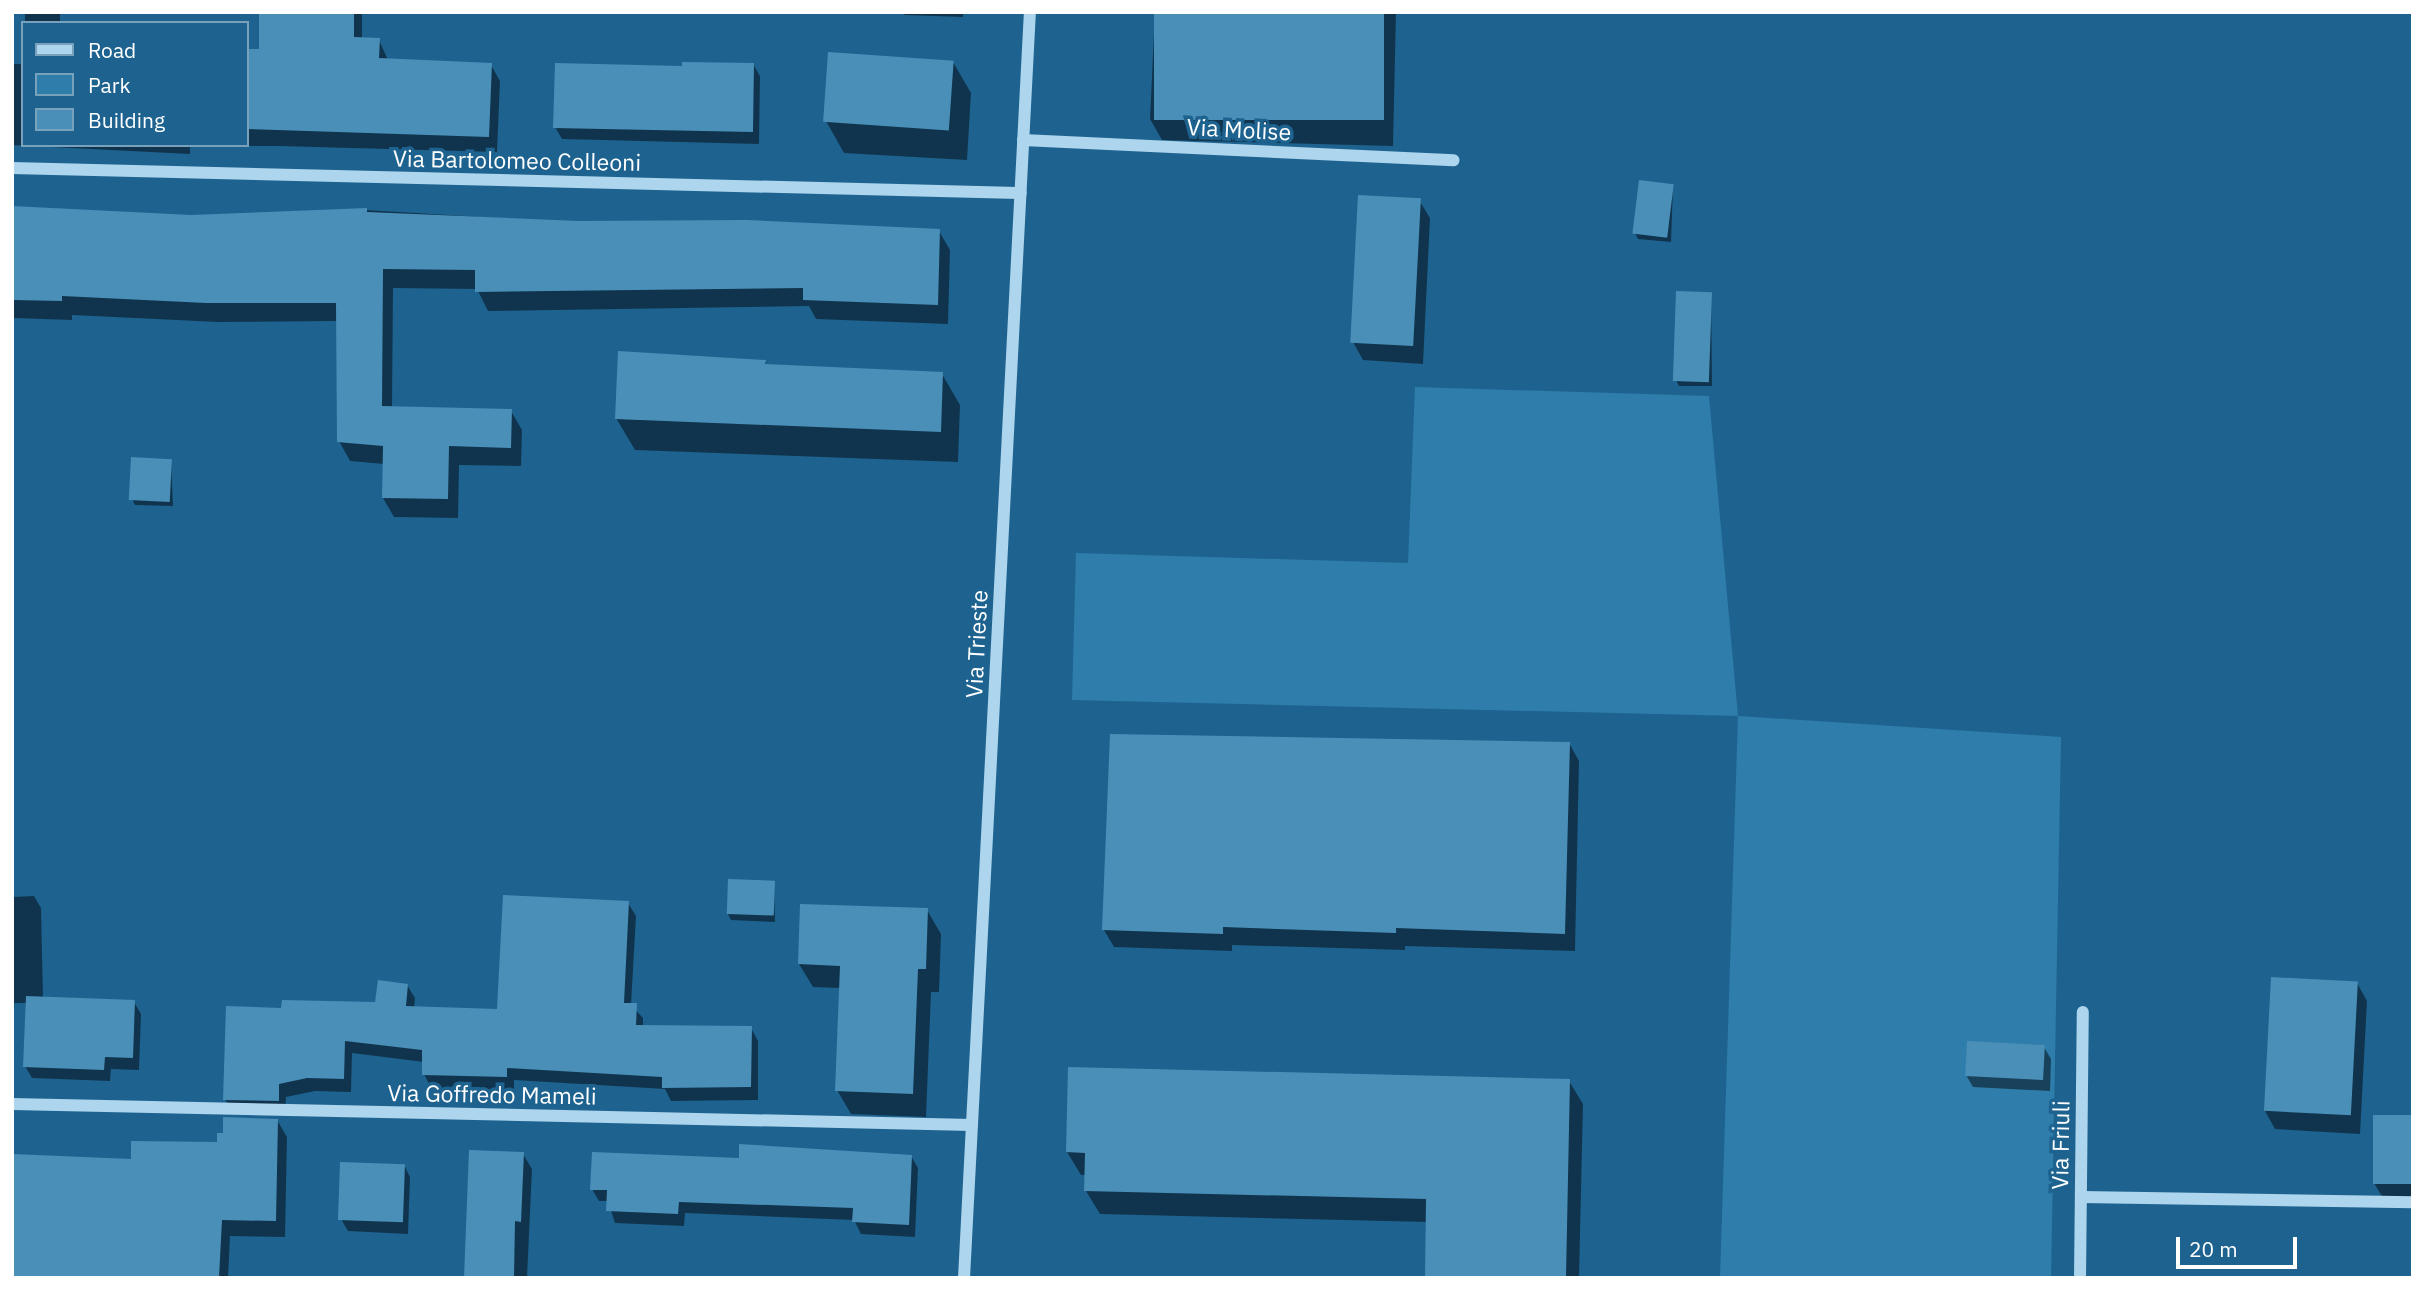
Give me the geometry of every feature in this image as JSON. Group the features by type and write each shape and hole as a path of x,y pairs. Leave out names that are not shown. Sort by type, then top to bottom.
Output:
{"street":[{"name":"Via Trieste","path":"964,1278 1030,12"},
{"name":"Via Molise","path":"1023,140 1454,160"},
{"name":"Via Bartolomeo Colleoni","path":"12,168 1021,193"},
{"name":"Via Friuli","path":"2080,1278 2082,1012"},
{"name":"Via Goffredo Mameli","path":"12,1104 972,1125"},
{"path":"2081,1196 2413,1202"}],"green space":[{"path":"1415,387 1709,396 1738,716 1072,700 1076,553 1408,563"},
{"path":"1738,716 2061,737 2051,1278 1720,1278"}],"building":[{"path":"259,12 354,12 354,37 380,38 379,58 492,63 489,137 248,129 248,49 259,49"},
{"path":"1154,12 1384,12 1384,120 1154,120"},
{"path":"828,52 954,61 949,131 823,122"},
{"path":"682,62 754,63 753,132 553,128 555,63 682,66"},
{"path":"1639,180 1674,184 1667,238 1632,234"},
{"path":"1358,195 1421,198 1413,346 1350,343"},
{"path":"12,206 191,215 367,208 367,212 578,221 747,220 940,229 938,305 803,300 803,288 475,292 475,270 383,269 382,406 512,409 511,448 449,446 448,499 382,498 383,446 337,442 336,303 206,303 62,296 62,301 12,300"},
{"path":"1676,291 1712,292 1709,382 1673,381"},
{"path":"618,351 766,360 765,364 943,372 941,432 615,419"},
{"path":"131,457 172,459 170,502 129,500"},
{"path":"1110,734 1570,742 1565,934 1396,928 1396,933 1223,927 1223,934 1102,930"},
{"path":"728,879 775,881 774,916 727,914"},
{"path":"503,895 629,901 624,1003 637,1003 636,1025 752,1026 751,1087 662,1088 662,1077 507,1068 507,1077 422,1075 422,1050 345,1041 344,1079 307,1078 279,1084 279,1101 223,1100 226,1006 281,1008 282,1000 375,1002 378,980 408,984 406,1006 497,1009"},
{"path":"800,904 928,908 926,969 918,969 913,1094 835,1091 840,966 798,964"},
{"path":"2271,977 2358,982 2351,1115 2264,1111"},
{"path":"26,996 135,1000 133,1058 105,1057 104,1070 23,1067"},
{"path":"1967,1041 2045,1045 2043,1080 1965,1076"},
{"path":"1068,1067 1570,1079 1566,1278 1425,1278 1426,1199 1084,1191 1085,1153 1066,1152"},
{"path":"2373,1115 2413,1115 2413,1184 2373,1184"},
{"path":"223,1117 278,1119 276,1221 222,1220 219,1278 12,1278 12,1154 131,1159 131,1141 217,1142 217,1133 223,1133"},
{"path":"739,1144 912,1155 909,1225 852,1222 853,1208 679,1202 678,1214 606,1211 607,1190 590,1190 592,1152 739,1158"},
{"path":"469,1150 524,1152 521,1222 515,1221 514,1278 464,1278"},
{"path":"340,1162 405,1164 403,1222 338,1220"}]}
